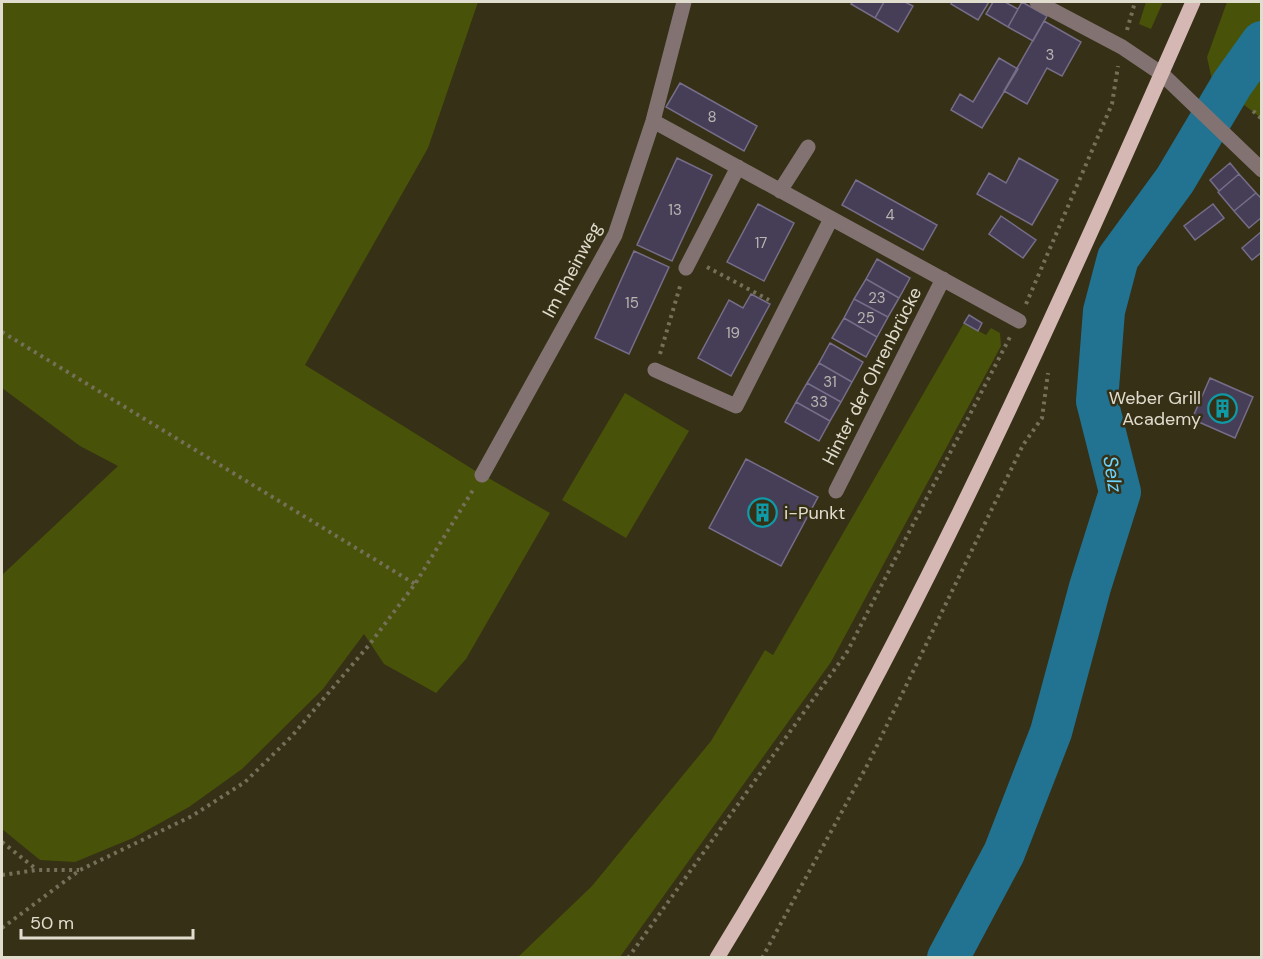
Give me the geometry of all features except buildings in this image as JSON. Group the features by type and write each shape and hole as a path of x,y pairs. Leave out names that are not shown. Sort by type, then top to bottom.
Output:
{"main road":[{"path":"717,957 839,747 937,563 996,441 1193,2"}],"street":[{"name":"Im Rheinweg","path":"482,475 615,235 653,121 684,2"},
{"path":"1037,2 1122,47 1162,74 1262,170"},
{"name":"Hinter der Ohrenbrücke","path":"653,121 1019,321"},
{"path":"780,191 808,147"},
{"path":"688,263 738,167"},
{"path":"655,369 736,406 831,219"},
{"name":"Hinter der Ohrenbrücke","path":"836,490 943,279"}],"path":[{"path":"628,957 847,652 1019,321 1112,104 1122,47 1135,2"},
{"path":"1253,111 1262,119"},
{"path":"655,369 688,263 786,308"},
{"path":"2,332 415,584"},
{"path":"762,957 869,762 1023,445 1042,418"},
{"path":"2,928 80,870 192,816 245,782 292,736 369,645 415,584 482,475"},
{"path":"2,842 37,870"},
{"path":"2,875 37,870 80,870"}],"green space":[{"path":"2,2 478,2 428,148 305,365 474,470 550,513 466,659 436,693 384,664 364,634 323,689 242,769 189,807 133,838 75,862 40,860 2,829 2,575 118,466 80,446 2,388"},
{"path":"1146,2 1163,2 1151,29 1139,24"},
{"path":"1227,2 1261,2 1261,118 1212,80 1207,57"},
{"path":"964,323 986,335 991,328 1000,333 1001,346 831,662 620,957 517,958 592,886 711,741 765,650 773,655"},
{"path":"625,393 689,431 626,538 562,500"}],"waterway":[{"name":"Selz","path":"948,958 1004,853 1051,732 1090,587 1120,492 1097,401 1104,311 1118,258 1175,180 1232,84 1262,42"}],"place":[{"name":"Weber Grill Academy","path":"1222,408"},
{"name":"i-Punkt","path":"763,513"}]}
